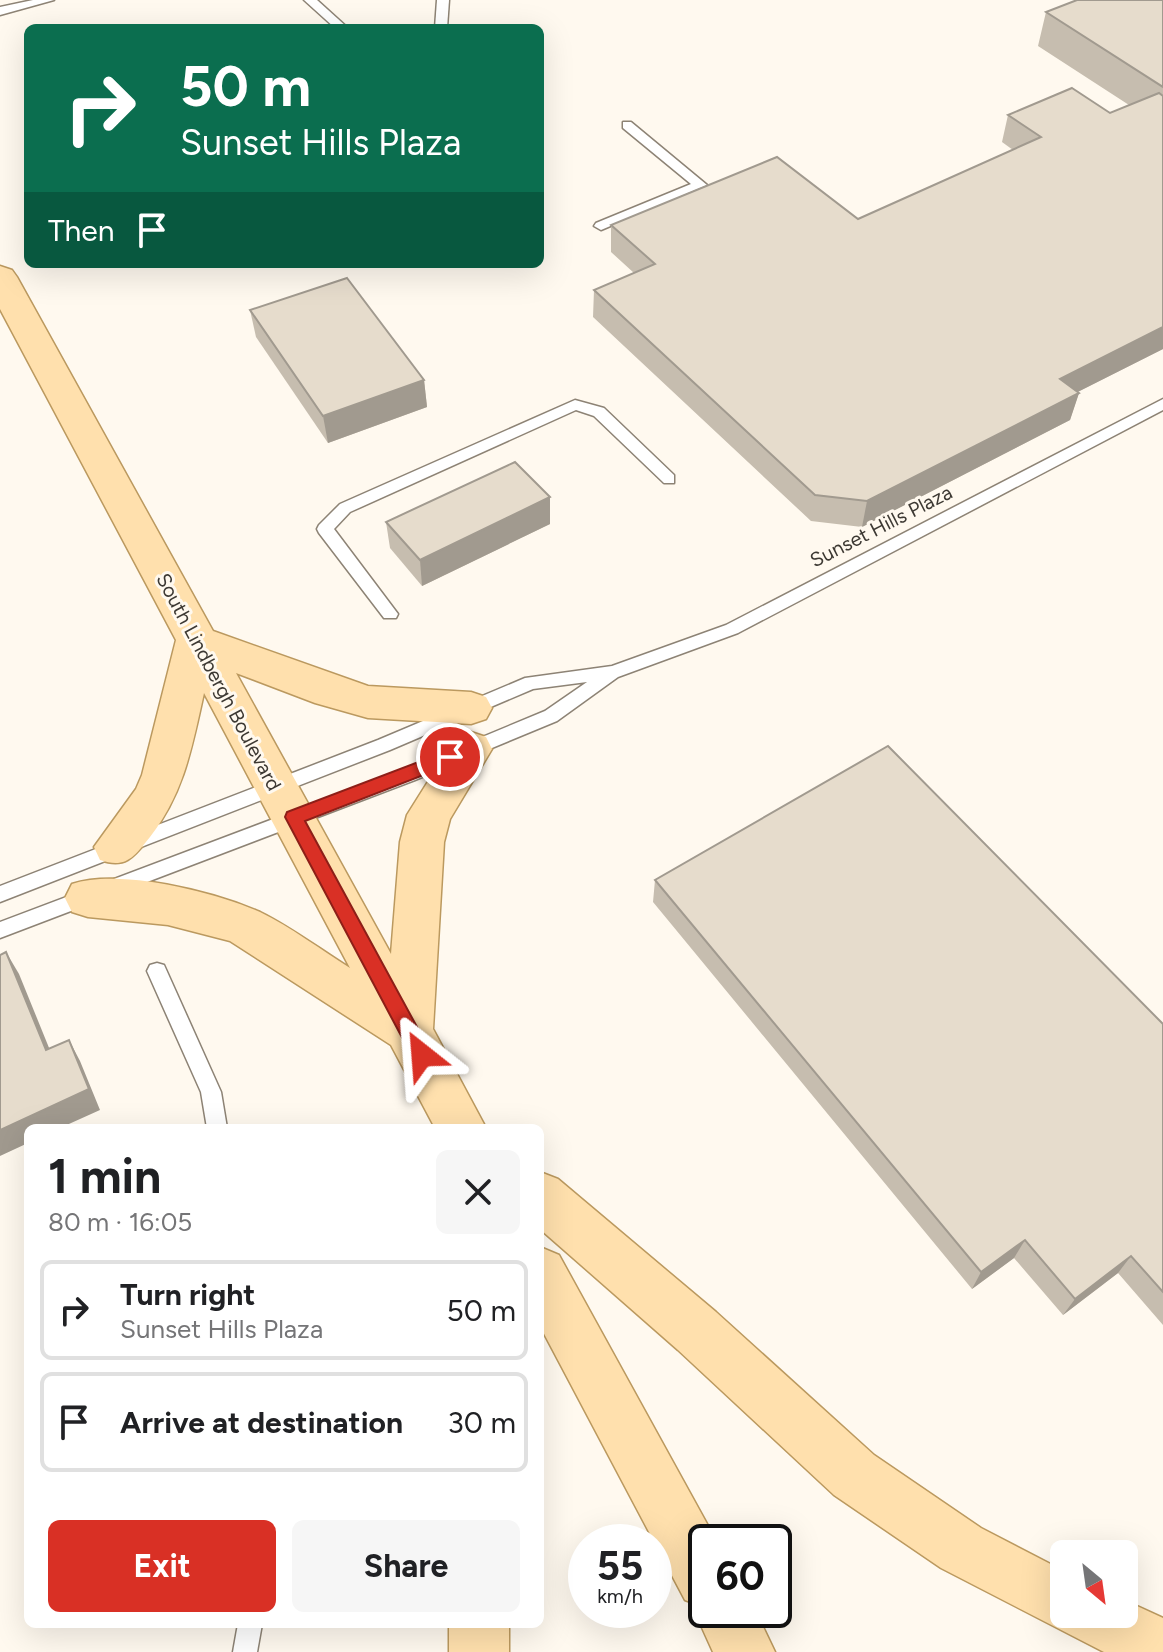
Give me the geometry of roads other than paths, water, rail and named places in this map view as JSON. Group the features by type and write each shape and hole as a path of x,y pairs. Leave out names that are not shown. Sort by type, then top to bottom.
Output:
{"main road":[{"name":"South Lindbergh Boulevard","path":"0,277 459,1124"},
{"path":"88,898 152,901 217,914 246,927 409,1031 422,842 429,815 471,728 408,707 355,699 196,641 164,775 154,799 116,847"},
{"path":"544,1199 697,1331 776,1407 854,1475 961,1548 1050,1596"},
{"path":"544,1280 688,1546"},
{"path":"479,1628 479,1652"},
{"path":"732,1628 745,1652"},
{"path":"1118,1628 1163,1648"}],"lane":[{"path":"0,11 48,0"},
{"path":"310,0 337,24"},
{"path":"441,24 443,0"},
{"path":"601,226 700,185 627,125"},
{"name":"Sunset Hills Plaza","path":"284,801 471,728 531,683 613,672 732,629 1163,404"},
{"path":"390,614 325,529 345,508 575,405 599,412 669,479"},
{"name":"Sunset Hills Plaza","path":"284,801 471,728 551,716 613,672"},
{"path":"0,894 116,847 284,801"},
{"path":"0,930 88,898 284,801"},
{"path":"157,971 211,1092 216,1124"},
{"path":"245,1652 249,1628"}]}
